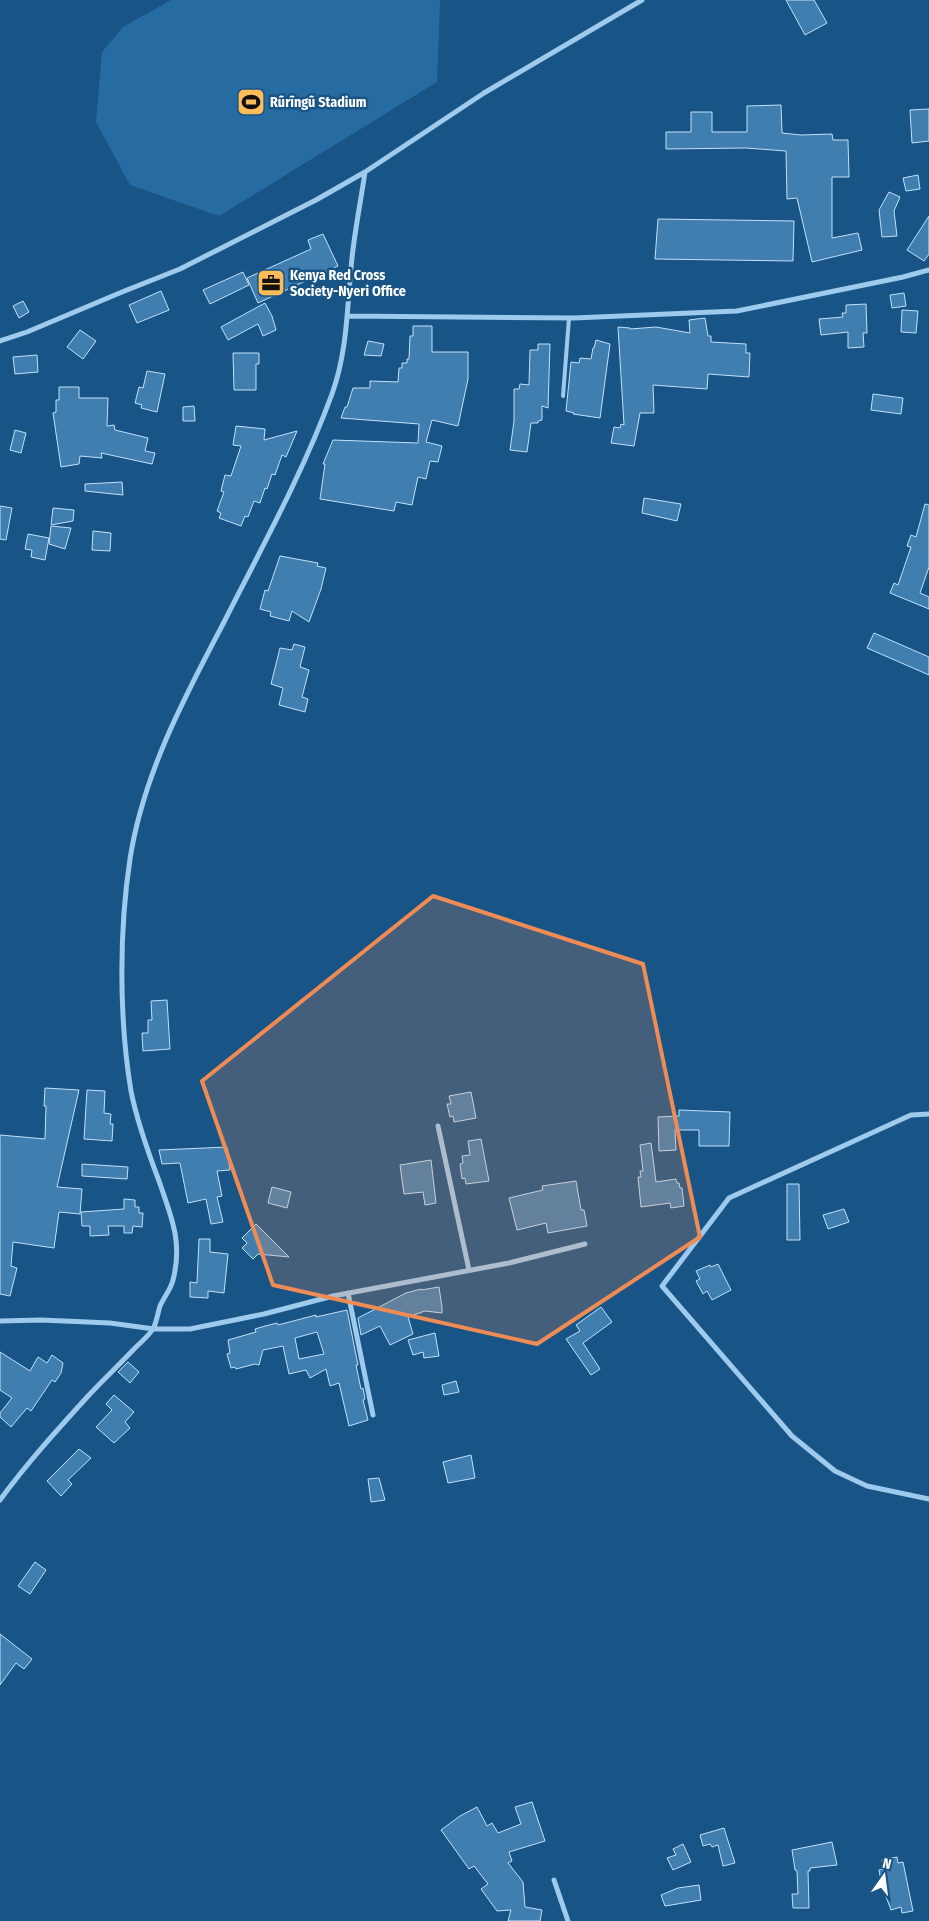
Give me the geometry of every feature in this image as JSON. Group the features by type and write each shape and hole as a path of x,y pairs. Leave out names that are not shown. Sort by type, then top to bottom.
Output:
{"street":[{"path":"0,341 27,332 180,269 316,200 366,172 484,93 642,0"},
{"path":"0,1500 20,1472 91,1393 154,1329 160,1306 173,1282 178,1244 172,1217 144,1139 133,1099 129,1074 122,980 124,910 130,857 147,790 184,699 306,458 333,393 338,378 348,316 352,258 366,172"},
{"path":"348,316 569,318 738,311 929,270"},
{"path":"929,1114 911,1115 729,1198 662,1286 792,1436 834,1471 867,1486 929,1499"},
{"path":"438,1126 469,1270"},
{"path":"0,1321 90,1322 154,1329 190,1329 264,1314 348,1293 509,1262 585,1244"},
{"path":"348,1293 373,1415"},
{"path":"554,1880 568,1921"}],"lane":[{"path":"563,396 569,318"}],"highlighted area":[{"path":"433,896 643,964 700,1237 537,1344 273,1285 202,1081"}],"shaded area":[{"name":"Rũrĩngũ Stadium","path":"171,0 440,0 437,82 219,216 130,185 96,122 102,52 123,27"}],"building":[{"path":"786,0 814,0 827,23 805,35"},
{"path":"781,105 782,133 801,135 832,134 833,140 848,140 849,177 832,177 832,238 858,233 862,250 812,262 797,198 787,199 786,151 746,148 666,149 666,132 691,132 691,112 712,112 712,132 747,132 747,106"},
{"path":"929,109 929,141 912,143 910,110"},
{"path":"918,175 920,189 906,191 903,178"},
{"path":"889,192 900,197 894,211 897,236 882,237 879,210"},
{"path":"929,216 929,254 924,261 907,250"},
{"path":"658,219 794,221 793,261 655,259"},
{"path":"323,234 338,266 258,303 247,278 311,249 308,240"},
{"path":"243,272 249,285 210,304 203,290"},
{"path":"161,291 169,310 137,323 129,305"},
{"path":"904,293 906,306 892,308 890,295"},
{"path":"23,301 29,312 19,318 13,306"},
{"path":"265,303 272,316 276,330 263,336 258,324 228,340 221,327"},
{"path":"866,304 867,333 863,333 864,347 848,348 848,332 821,335 819,319 843,317 842,313 846,313 846,305"},
{"path":"902,310 918,311 916,333 901,332"},
{"path":"705,318 711,342 746,344 746,353 750,353 749,377 708,374 707,389 653,385 654,413 640,413 634,446 611,443 614,427 620,428 621,424 624,425 618,327 630,329 656,327 690,333 689,320"},
{"path":"413,326 432,326 432,352 468,352 468,379 458,426 432,420 426,442 442,446 438,462 430,461 426,479 418,477 412,505 396,502 394,511 320,499 325,464 323,464 333,440 418,443 419,424 341,418 353,388 370,388 370,381 398,382 399,368 402,368 402,363 407,363 407,359 409,359 410,336 413,336"},
{"path":"80,330 96,341 83,359 67,347"},
{"path":"596,340 610,344 600,418 573,414 566,411 571,362 579,363 580,358 591,359"},
{"path":"368,341 384,344 381,356 364,355"},
{"path":"538,344 550,344 548,408 542,406 542,420 538,421 538,423 531,423 527,452 510,450 514,421 514,389 519,389 520,384 529,385 530,350 538,350"},
{"path":"233,353 259,353 259,364 256,364 256,390 234,390"},
{"path":"37,355 38,372 15,374 13,357"},
{"path":"147,371 165,374 157,412 141,408 142,405 135,403 139,387 143,388"},
{"path":"59,387 79,387 79,398 108,398 107,426 114,425 115,430 148,438 145,451 155,453 152,464 101,453 102,458 80,456 79,464 61,467 53,413 56,412 56,400 59,400"},
{"path":"873,394 903,398 901,414 871,410"},
{"path":"194,406 195,421 183,421 183,407"},
{"path":"236,426 265,429 264,440 297,431 286,457 282,455 275,475 272,474 260,503 254,501 248,517 245,516 241,526 219,518 221,513 217,511 224,492 221,491 225,475 231,476 241,446 233,445"},
{"path":"15,430 26,433 21,453 10,450"},
{"path":"122,482 123,495 85,491 85,484"},
{"path":"644,498 681,504 677,521 642,513"},
{"path":"925,504 929,505 929,567 920,593 929,597 929,609 890,593 894,583 898,585 911,547 907,546 911,535 916,537"},
{"path":"0,506 12,508 6,540 0,539"},
{"path":"53,508 74,510 73,521 51,525"},
{"path":"51,526 71,528 65,549 49,544"},
{"path":"93,531 111,533 110,551 92,550"},
{"path":"28,534 49,538 45,560 31,557 32,550 25,549"},
{"path":"280,556 318,563 317,566 326,568 321,589 309,622 292,611 289,621 270,616 271,612 260,609 265,590 268,591"},
{"path":"874,633 929,657 929,675 867,648"},
{"path":"294,644 305,647 300,667 309,670 302,697 308,699 305,712 279,705 283,688 271,684 280,648 292,650"},
{"path":"167,1000 170,1049 143,1051 142,1033 148,1033 148,1020 152,1020 151,1001"},
{"path":"45,1088 79,1090 57,1187 82,1189 80,1214 59,1212 54,1248 13,1242 11,1266 17,1268 10,1296 0,1294 0,1135 45,1139"},
{"path":"87,1090 105,1091 104,1113 111,1114 110,1124 113,1124 112,1141 84,1139"},
{"path":"471,1092 476,1118 454,1122 453,1116 450,1117 447,1104 451,1104 449,1096"},
{"path":"679,1110 730,1112 729,1146 699,1146 699,1130 675,1130 676,1150 659,1151 658,1117 679,1116"},
{"path":"481,1139 489,1181 466,1184 465,1178 462,1179 460,1164 463,1163 462,1156 470,1155 468,1141"},
{"path":"651,1143 656,1182 676,1179 680,1188 682,1188 684,1206 671,1208 670,1203 641,1207 638,1177 641,1177 640,1171 643,1171 640,1145"},
{"path":"227,1147 230,1170 217,1171 222,1196 217,1197 223,1222 211,1224 206,1199 188,1203 180,1163 162,1164 159,1150"},
{"path":"431,1160 436,1203 425,1205 423,1192 404,1194 400,1165"},
{"path":"82,1164 128,1167 127,1179 82,1176"},
{"path":"576,1181 581,1210 584,1210 587,1226 548,1233 546,1223 517,1230 509,1198 543,1190 542,1186"},
{"path":"787,1184 799,1184 800,1240 787,1240"},
{"path":"272,1187 291,1192 287,1208 268,1203"},
{"path":"124,1199 135,1200 135,1207 139,1207 139,1213 143,1213 142,1227 133,1226 132,1233 124,1233 124,1226 108,1226 109,1235 90,1236 90,1226 82,1226 81,1212 124,1209"},
{"path":"844,1209 849,1222 828,1229 823,1215"},
{"path":"256,1224 289,1257 258,1254 253,1259 242,1248 247,1243 242,1238"},
{"path":"199,1239 210,1239 210,1252 228,1254 224,1293 208,1291 208,1298 190,1297 190,1282 197,1283"},
{"path":"718,1264 731,1290 712,1300 707,1291 703,1294 696,1281 700,1279 696,1271"},
{"path":"439,1287 442,1313 425,1311 408,1317 413,1334 390,1345 380,1326 361,1335 358,1318 406,1293"},
{"path":"601,1307 612,1322 583,1343 600,1369 591,1375 566,1339 580,1331 576,1325"},
{"path":"347,1310 368,1420 349,1426 339,1383 330,1386 326,1369 310,1378 306,1370 289,1374 283,1346 263,1350 259,1365 255,1364 236,1369 235,1367 231,1368 227,1354 230,1353 228,1340 256,1332 255,1329 265,1326 277,1323 278,1325 316,1315 316,1317","holes":["317,1332 324,1354 299,1359 295,1338"]},
{"path":"435,1333 439,1356 424,1358 423,1352 413,1355 408,1340"},
{"path":"0,1352 30,1371 38,1357 47,1363 52,1355 63,1363 61,1373 55,1382 52,1380 31,1411 27,1408 11,1427 0,1417 0,1413 12,1398 0,1390"},
{"path":"128,1362 139,1372 130,1383 118,1372"},
{"path":"456,1381 459,1392 444,1395 442,1385"},
{"path":"114,1395 134,1412 125,1422 130,1428 114,1443 96,1427 112,1410 106,1404"},
{"path":"79,1449 91,1458 68,1480 72,1484 61,1496 47,1481"},
{"path":"471,1455 475,1478 448,1483 443,1462"},
{"path":"379,1478 385,1500 371,1502 368,1479"},
{"path":"35,1562 46,1570 30,1594 18,1586"},
{"path":"0,1634 32,1659 24,1669 16,1663 0,1685"},
{"path":"532,1802 545,1841 509,1852 512,1861 508,1863 523,1882 525,1907 542,1910 540,1921 508,1921 511,1910 497,1911 481,1889 488,1884 474,1866 469,1869 441,1830 460,1816 477,1807 487,1826 492,1823 498,1833 521,1824 515,1807"},
{"path":"724,1828 735,1863 723,1866 718,1845 712,1847 710,1844 703,1846 700,1835"},
{"path":"832,1842 837,1865 810,1868 810,1871 808,1871 809,1908 793,1908 792,1894 798,1894 797,1871 795,1870 792,1850"},
{"path":"683,1844 691,1862 673,1870 667,1858 676,1855 673,1849"},
{"path":"897,1857 898,1863 903,1862 913,1911 902,1913 901,1907 891,1910 882,1886 879,1870 884,1869 882,1860"},
{"path":"699,1885 701,1900 665,1906 661,1895 678,1888"}],"place":[{"name":"Rũrĩngũ Stadium","path":"251,102"},
{"name":"Kenya Red Cross Society-Nyeri Office","path":"271,283"}]}
